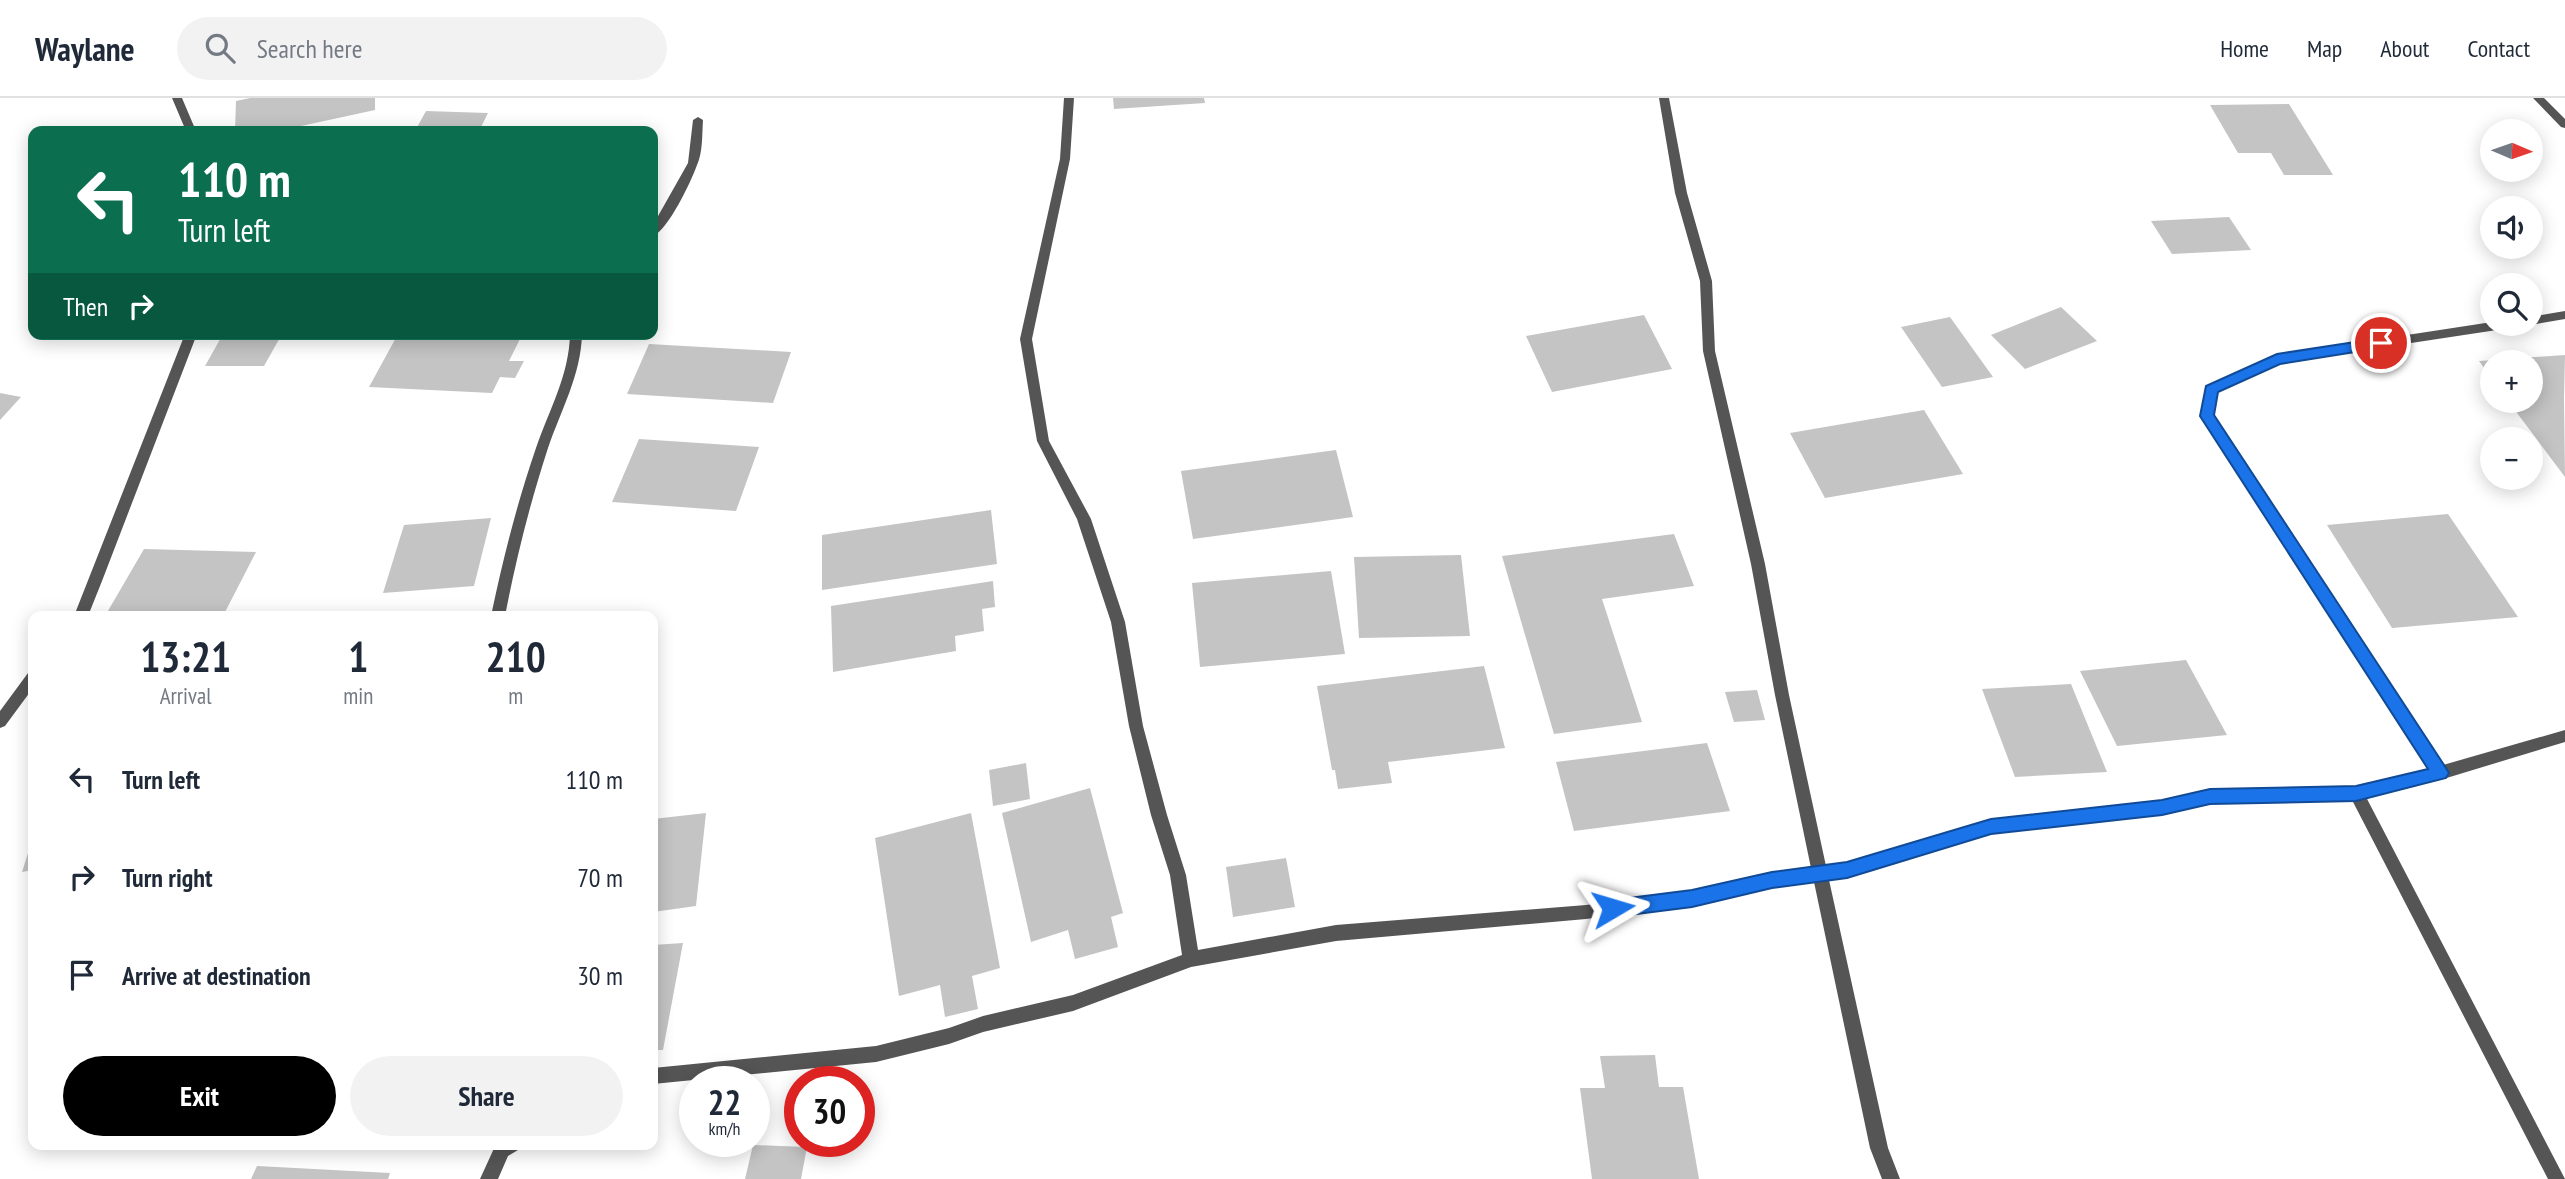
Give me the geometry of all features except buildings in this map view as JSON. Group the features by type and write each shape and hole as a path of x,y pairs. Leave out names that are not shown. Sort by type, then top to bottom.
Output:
{"street":[{"path":"177,98 189,126"},
{"path":"1069,98 1065,159 1026,339 1043,441 1084,519 1118,622 1136,726 1178,875 1191,959"},
{"path":"1664,98 1681,192 1706,281 1709,351 1758,564 1782,695 1879,1147 1891,1179"},
{"path":"2538,98 2565,125"},
{"path":"658,226 693,163 698,121"},
{"path":"2543,319 2565,315"},
{"path":"2440,773 2207,416 2211,389 2277,359 2480,329"},
{"path":"83,611 137,475 158,411 188,340"},
{"path":"499,611 507,569 542,447 565,389 577,340"},
{"path":"0,722 28,684"},
{"path":"658,1076 876,1054 983,1024 1073,1003 1191,959 1336,933 1586,912 1692,898 1772,880 1847,870 1991,827 2162,807 2210,797 2356,793 2440,773 2565,736"},
{"path":"2356,793 2557,1179"},
{"path":"489,1179 502,1150"}],"route":[{"path":"1613,908 1692,898 1772,880 1847,870 1991,827 2162,807 2210,797 2356,793 2440,773 2207,416 2211,389 2277,359 2381,343"}]}
